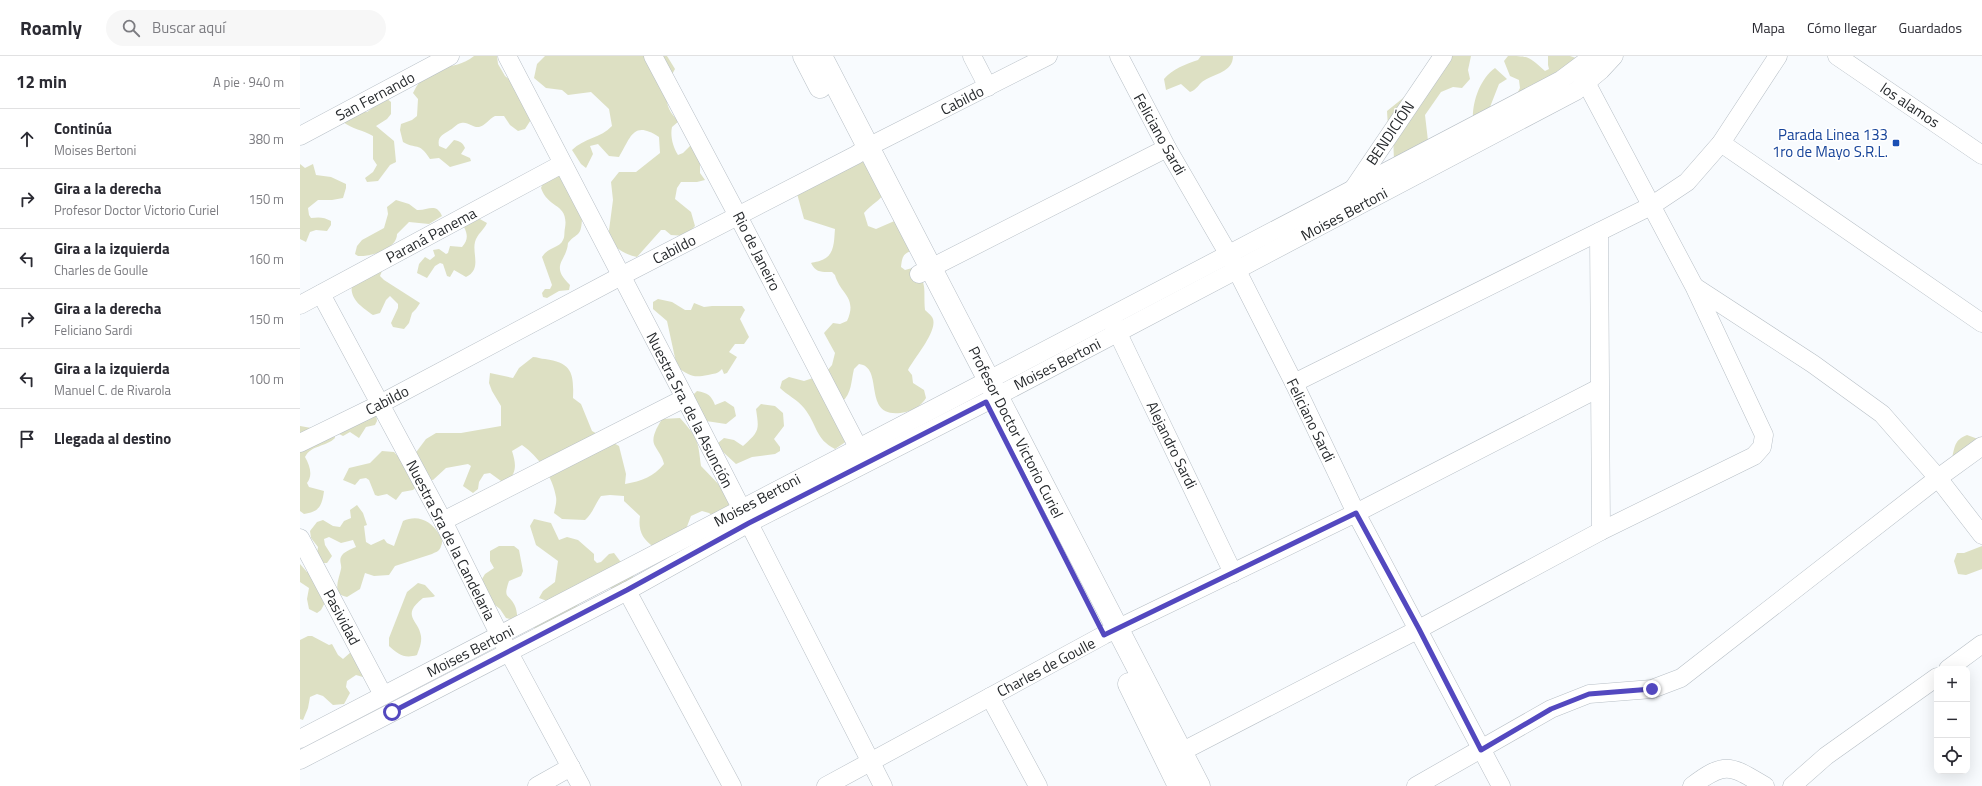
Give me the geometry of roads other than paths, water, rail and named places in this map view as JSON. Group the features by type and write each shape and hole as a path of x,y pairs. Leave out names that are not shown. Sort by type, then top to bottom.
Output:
{"main road":[{"name":"Profesor Doctor Victorio Curiel","path":"804,56 862,151"},
{"name":"Profesor Doctor Victorio Curiel","path":"821,56 862,151 988,391 1111,632 1179,786"},
{"name":"Profesor Doctor Victorio Curiel","path":"1111,632 1181,752 1199,786"}],"street":[{"name":"San Fernando","path":"300,136 450,56"},
{"name":"Nuestra Sra. de la Asunción","path":"507,56 685,398 883,786"},
{"name":"Rio de Janeiro","path":"653,56 858,447"},
{"path":"972,56 988,87"},
{"name":"Cabildo","path":"300,443 380,404 621,276 1048,56"},
{"name":"Feliciano Sardi","path":"1119,56 1167,148 1232,263 1294,383 1356,513 1419,629 1501,786"},
{"name":"BENDICIÓN","path":"1344,214 1352,191 1443,56"},
{"name":"Moises Bertoni","path":"1232,263 1344,214 1576,91 1593,56"},
{"name":"Moises Bertoni","path":"300,739 500,636 745,516 988,391 1232,263 1352,191 1561,80 1582,76 1614,56"},
{"path":"1294,383 1651,206 1686,182 1721,143 1778,56"},
{"name":"los alamos","path":"1837,56 1982,155"},
{"path":"1181,752 1419,629 1601,531 1754,456 1762,447 1764,435 1694,286 1582,76"},
{"path":"1721,143 1982,323"},
{"path":"924,271 1167,148"},
{"name":"Paraná Panema","path":"300,305 562,164"},
{"path":"1599,232 1601,531"},
{"path":"1694,286 1813,364 1882,414 1938,478 1982,534"},
{"name":"Nuestra Sra de la Candelaria","path":"321,294 443,521 500,636 581,786"},
{"name":"Alejandro Sardi","path":"1114,325 1233,573"},
{"name":"Charles de Goulle","path":"826,786 1111,632 1356,513 1599,388"},
{"name":"Moises Bertoni","path":"300,760 627,590 858,447 988,391"},
{"path":"443,521 685,398"},
{"path":"1416,786 1551,709 1589,694 1652,689 1681,678 1938,478 1982,446"},
{"name":"Pasividad","path":"300,538 383,695"},
{"path":"627,590 732,786"},
{"path":"1952,666 1982,644"},
{"path":"1792,786 1826,756 1934,679"},
{"path":"990,697 1038,786"},
{"path":"537,786 571,766"},
{"path":"1692,786 1709,772 1726,767 1736,769 1765,786"}],"place":[{"name":"Parada Linea 133 1ro de Mayo S.R.L.","path":"1896,143"}]}
